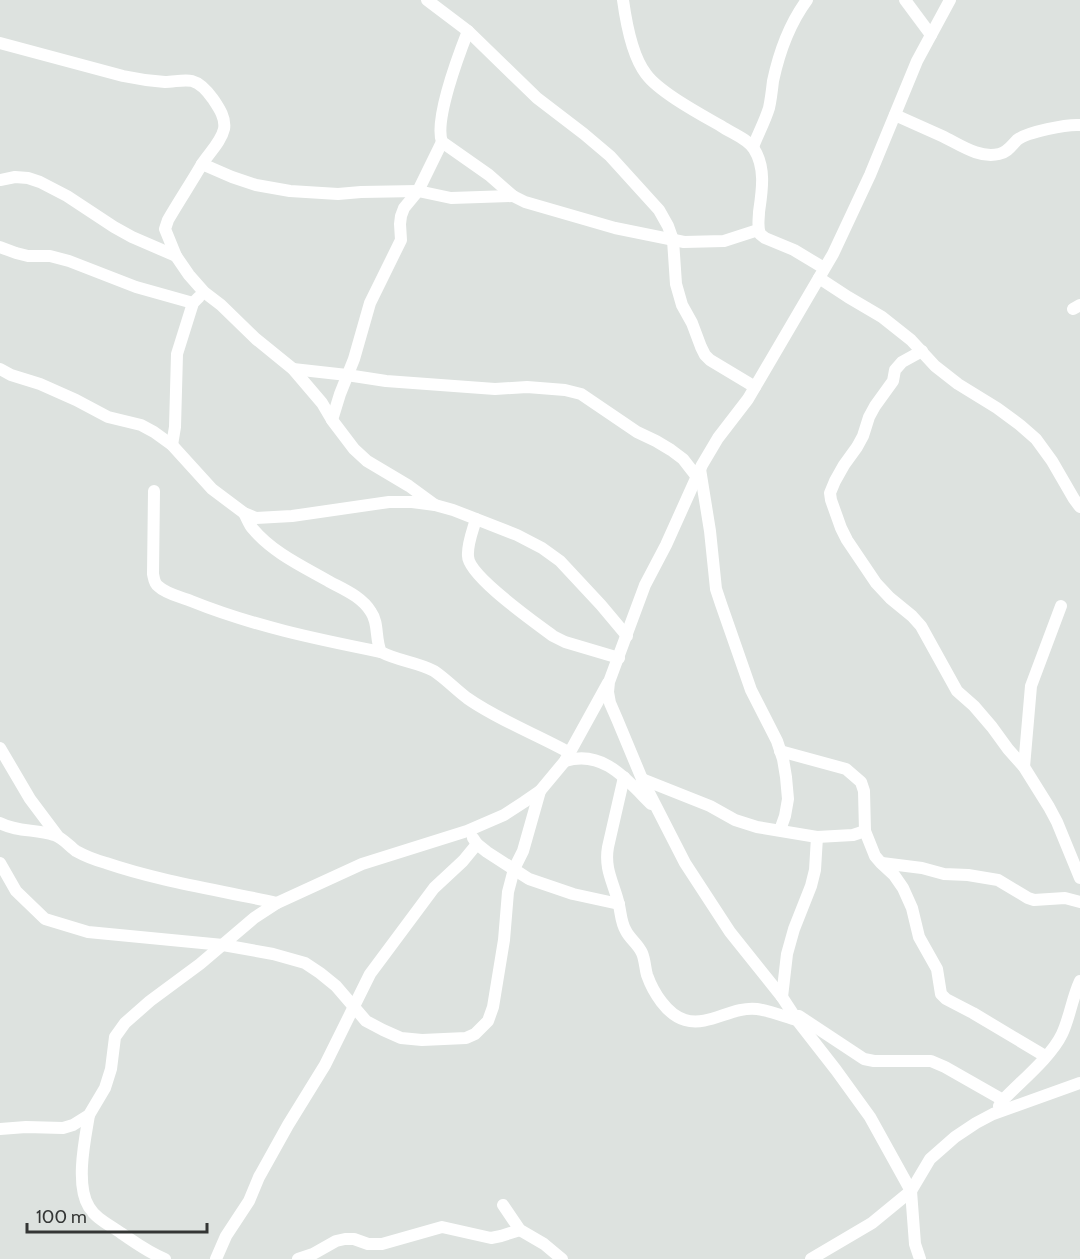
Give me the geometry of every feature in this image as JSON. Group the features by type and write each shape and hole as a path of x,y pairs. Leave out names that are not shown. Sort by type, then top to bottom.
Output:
{"street":[{"path":"426,0 468,31 537,98 610,156 659,210 674,240 679,296 705,356 755,387"},
{"path":"623,0 634,49 640,66 647,76 662,89 753,147 762,170 763,184 758,223 760,234 794,250 853,301 882,317 911,340 935,366 958,384 1020,425 1036,439 1080,507"},
{"path":"753,147 768,111 779,59 797,14 807,0"},
{"path":"905,0 931,35"},
{"path":"165,1259 151,1254 99,1218 89,1208 83,1195 82,1167 89,1115 105,1088 111,1069 115,1037 125,1023 150,1001 200,964 254,918 277,903 362,864 467,831 504,815 540,791 567,757 609,682 645,585 699,472 718,438 748,399 833,254 870,175 917,61 950,0"},
{"path":"468,31 455,63 442,117 440,136 442,141 489,175 513,196 525,202 615,228 674,240 701,243 724,241 758,230"},
{"path":"0,43 141,80 196,82 212,97 224,120 224,129 168,220 165,229 176,256 204,292 293,369 322,403 354,450 435,505"},
{"path":"895,115 966,148 994,155 1008,151 1024,136 1059,126 1080,125"},
{"path":"332,420 354,359 370,303 401,240 401,216 418,190 442,141"},
{"path":"202,164 256,185 290,191 338,194 418,190 451,198 513,196"},
{"path":"0,180 28,178 40,182 67,196 123,232 176,256"},
{"path":"0,248 16,254 50,256 69,261 136,287 193,303"},
{"path":"172,445 176,427 177,354 193,303 204,292"},
{"path":"922,351 902,362 896,370 893,381 869,417 857,447 835,481 830,493 831,500 844,534 876,583 921,626 957,691 974,706 1024,767 1049,807 1080,878"},
{"path":"0,369 40,384 108,417 141,425 154,432 172,445 212,489 244,513 256,518 292,516 389,502 412,502 453,510 517,535 542,548 560,561 627,636"},
{"path":"293,369 371,380 421,384 495,389 527,387 565,390 580,394 637,432 671,450 699,472 713,554 716,589 751,690 777,741 786,777 788,800 780,830"},
{"path":"154,491 153,574 158,587 224,615 301,636 381,652 418,664 433,671 466,697 567,757 599,761 615,769 660,813"},
{"path":"244,513 252,528 268,544 300,566 355,595 365,604 375,621 376,638 381,652"},
{"path":"476,519 467,557 485,581 553,636 565,642 618,658"},
{"path":"1024,767 1031,686 1061,606"},
{"path":"609,682 610,703 642,779 699,887 730,932 782,997 870,1117 912,1191 915,1244 920,1259"},
{"path":"0,748 30,799 57,835 74,850 109,865 168,881 277,903"},
{"path":"780,751 846,769 861,782 864,791 864,831 875,856 903,888 912,908 919,937 937,969 941,994 1045,1056"},
{"path":"624,777 606,858 624,928 641,950 651,986 669,1011 684,1020 695,1021 756,1009 795,1016 864,1059 931,1061 1003,1100"},
{"path":"642,779 710,806 735,820 757,827 817,837 852,835 864,831"},
{"path":"0,863 16,891 45,919 88,932 223,945 273,954 304,963 320,973 336,986 366,1021 382,1030 401,1038 422,1040 466,1038 476,1034 488,1021 493,1007 504,940 508,892 514,869 523,851 540,791"},
{"path":"0,823 10,828 57,835"},
{"path":"467,831 477,843 529,879 573,894 619,904"},
{"path":"782,997 787,954 811,886 817,837"},
{"path":"216,1259 226,1236 249,1201 259,1177 288,1125 325,1065 370,974 434,888 464,861 477,843"},
{"path":"880,863 998,880 1034,900 1065,898 1080,902"},
{"path":"993,1114 1003,1100 1059,1040 1080,981"},
{"path":"811,1259 872,1223 912,1191 930,1159 955,1137 976,1123 993,1114 1080,1083"},
{"path":"0,1129 63,1128 89,1115"},
{"path":"503,1205 520,1230 544,1244 562,1259"},
{"path":"298,1259 345,1239 375,1245 442,1227 491,1238 520,1230"}]}
